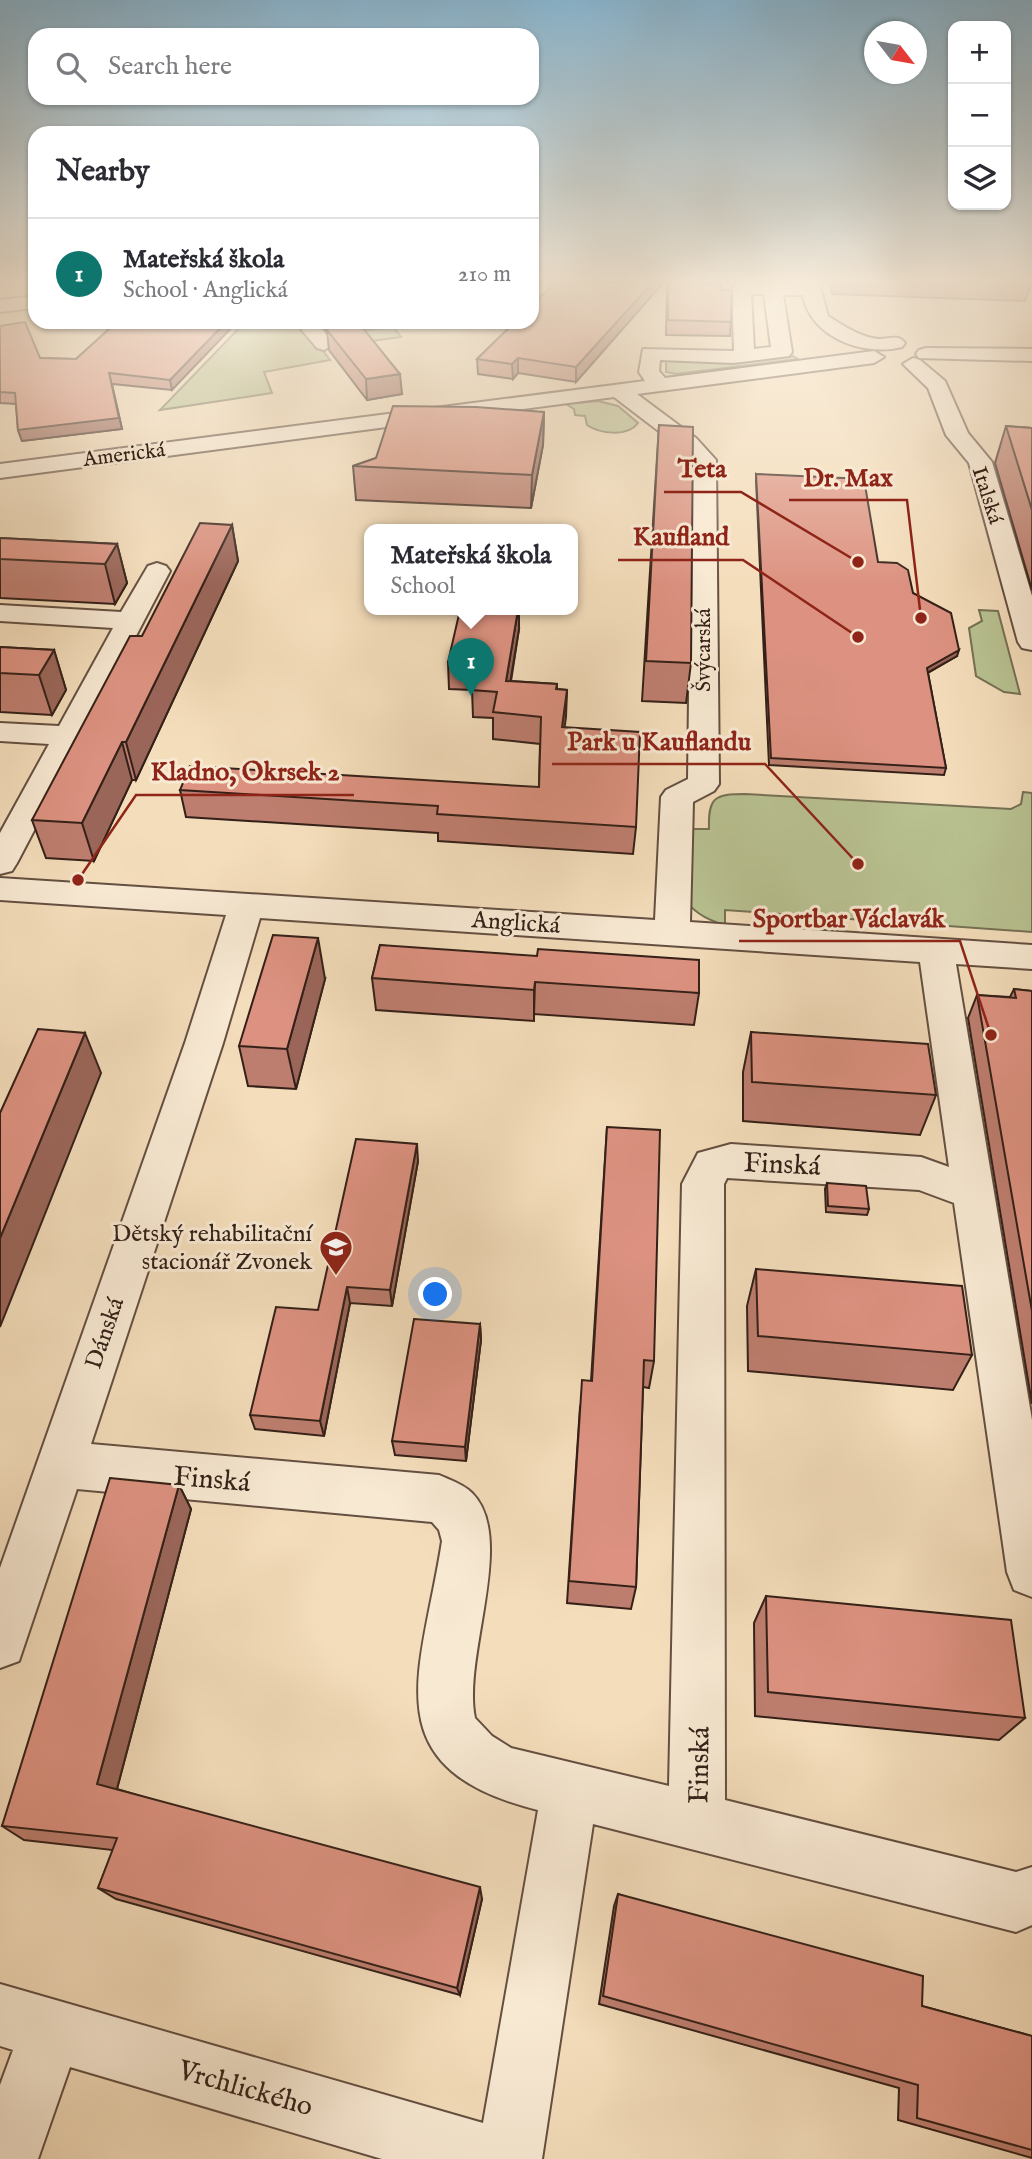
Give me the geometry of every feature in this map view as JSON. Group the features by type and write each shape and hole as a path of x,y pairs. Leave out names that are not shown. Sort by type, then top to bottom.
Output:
{"street":[{"name":"Americká","path":"0,471 674,384"},
{"name":"Italská","path":"937,384 957,435 986,451 980,462 1032,642"},
{"name":"Švýcarská","path":"620,391 643,412 697,449 704,460 703,784 677,797 672,932"},
{"path":"0,863 157,571"},
{"path":"0,613 131,621"},
{"path":"0,732 69,736"},
{"name":"Anglická","path":"0,889 1032,957"},
{"name":"Dánská","path":"0,1642 204,1043 247,904"},
{"path":"936,951 1032,1572"},
{"name":"Finská","path":"59,1464 439,1499 454,1507 462,1521 467,1541 445,1698 449,1726 480,1762 505,1774 697,1821 703,1184 712,1165 731,1160 921,1174 973,1194"},
{"path":"509,2159 570,1789"},
{"path":"697,1821 1016,1902 1032,1896"},
{"path":"5,2159 26,2022"},
{"name":"Vrchlického","path":"26,2022 493,2159"}],"green space":[{"path":"185,384 268,384 272,393 160,410"},
{"path":"598,401 618,406 638,423 621,432 599,430 587,425 585,416 575,415 574,409 566,404"},
{"path":"979,610 998,611 1020,694 1004,692 976,676 969,628 982,621"},
{"path":"1023,792 1032,793 1032,932 725,910 725,925 694,910 683,889 686,829 709,829 712,804 727,795 1011,809 1021,804"}],"building":[{"path":"0,384 111,384 119,418 18,430 15,393 0,392"},
{"path":"393,406 476,407 544,412 532,475 353,466 376,458"},
{"path":"659,425 693,427 691,663 646,661"},
{"path":"1006,426 1032,428 1032,510"},
{"path":"756,474 864,479 878,562 897,563 908,570 913,593 951,613 959,650 927,668 946,768 771,758"},
{"path":"200,523 232,525 126,742 122,742 82,823 32,820 130,636 142,636"},
{"path":"0,538 117,544 105,564 0,559"},
{"path":"459,615 517,615 506,681 557,684 556,689 567,690 562,727 640,732 636,827 437,814 438,806 180,790 190,766 539,787 541,717 493,712 497,692 472,690 478,664 448,662"},
{"path":"0,647 54,650 39,675 0,673"},
{"path":"273,935 318,938 287,1049 239,1046"},
{"path":"380,945 537,956 538,949 699,960 699,993 535,982 534,990 372,978"},
{"path":"1014,989 1032,991 1032,1311 977,995 1016,998"},
{"path":"38,1029 85,1033 0,1238 0,1113"},
{"path":"751,1032 928,1044 936,1095 752,1082"},
{"path":"607,1127 660,1130 654,1361 644,1360 636,1587 569,1581 582,1380 592,1381"},
{"path":"356,1139 417,1144 390,1290 347,1287 320,1421 250,1415 276,1307 318,1310"},
{"path":"827,1183 866,1186 869,1209 828,1206"},
{"path":"756,1269 962,1286 972,1355 758,1336"},
{"path":"414,1319 480,1324 465,1447 392,1441"},
{"path":"110,1478 179,1485 97,1784 480,1887 457,1988 98,1888 117,1838 2,1826"},
{"path":"766,1596 1011,1620 1025,1718 768,1692"},
{"path":"618,1894 923,1976 922,2006 1032,2036 1032,2150 917,2118 918,2085 603,1996"}],"place":[{"name":"Teta","path":"858,562"},
{"name":"Dr. Max","path":"921,618"},
{"name":"Kaufland","path":"858,637"},
{"name":"Mateřská škola","path":"471,696"},
{"name":"Park u Kauflandu","path":"858,864"},
{"name":"Kladno, Okrsek 2","path":"78,880"},
{"name":"Sportbar Václavák","path":"991,1035"},
{"name":"Dětský rehabilitační stacionář Zvonek","path":"336,1277"}]}
